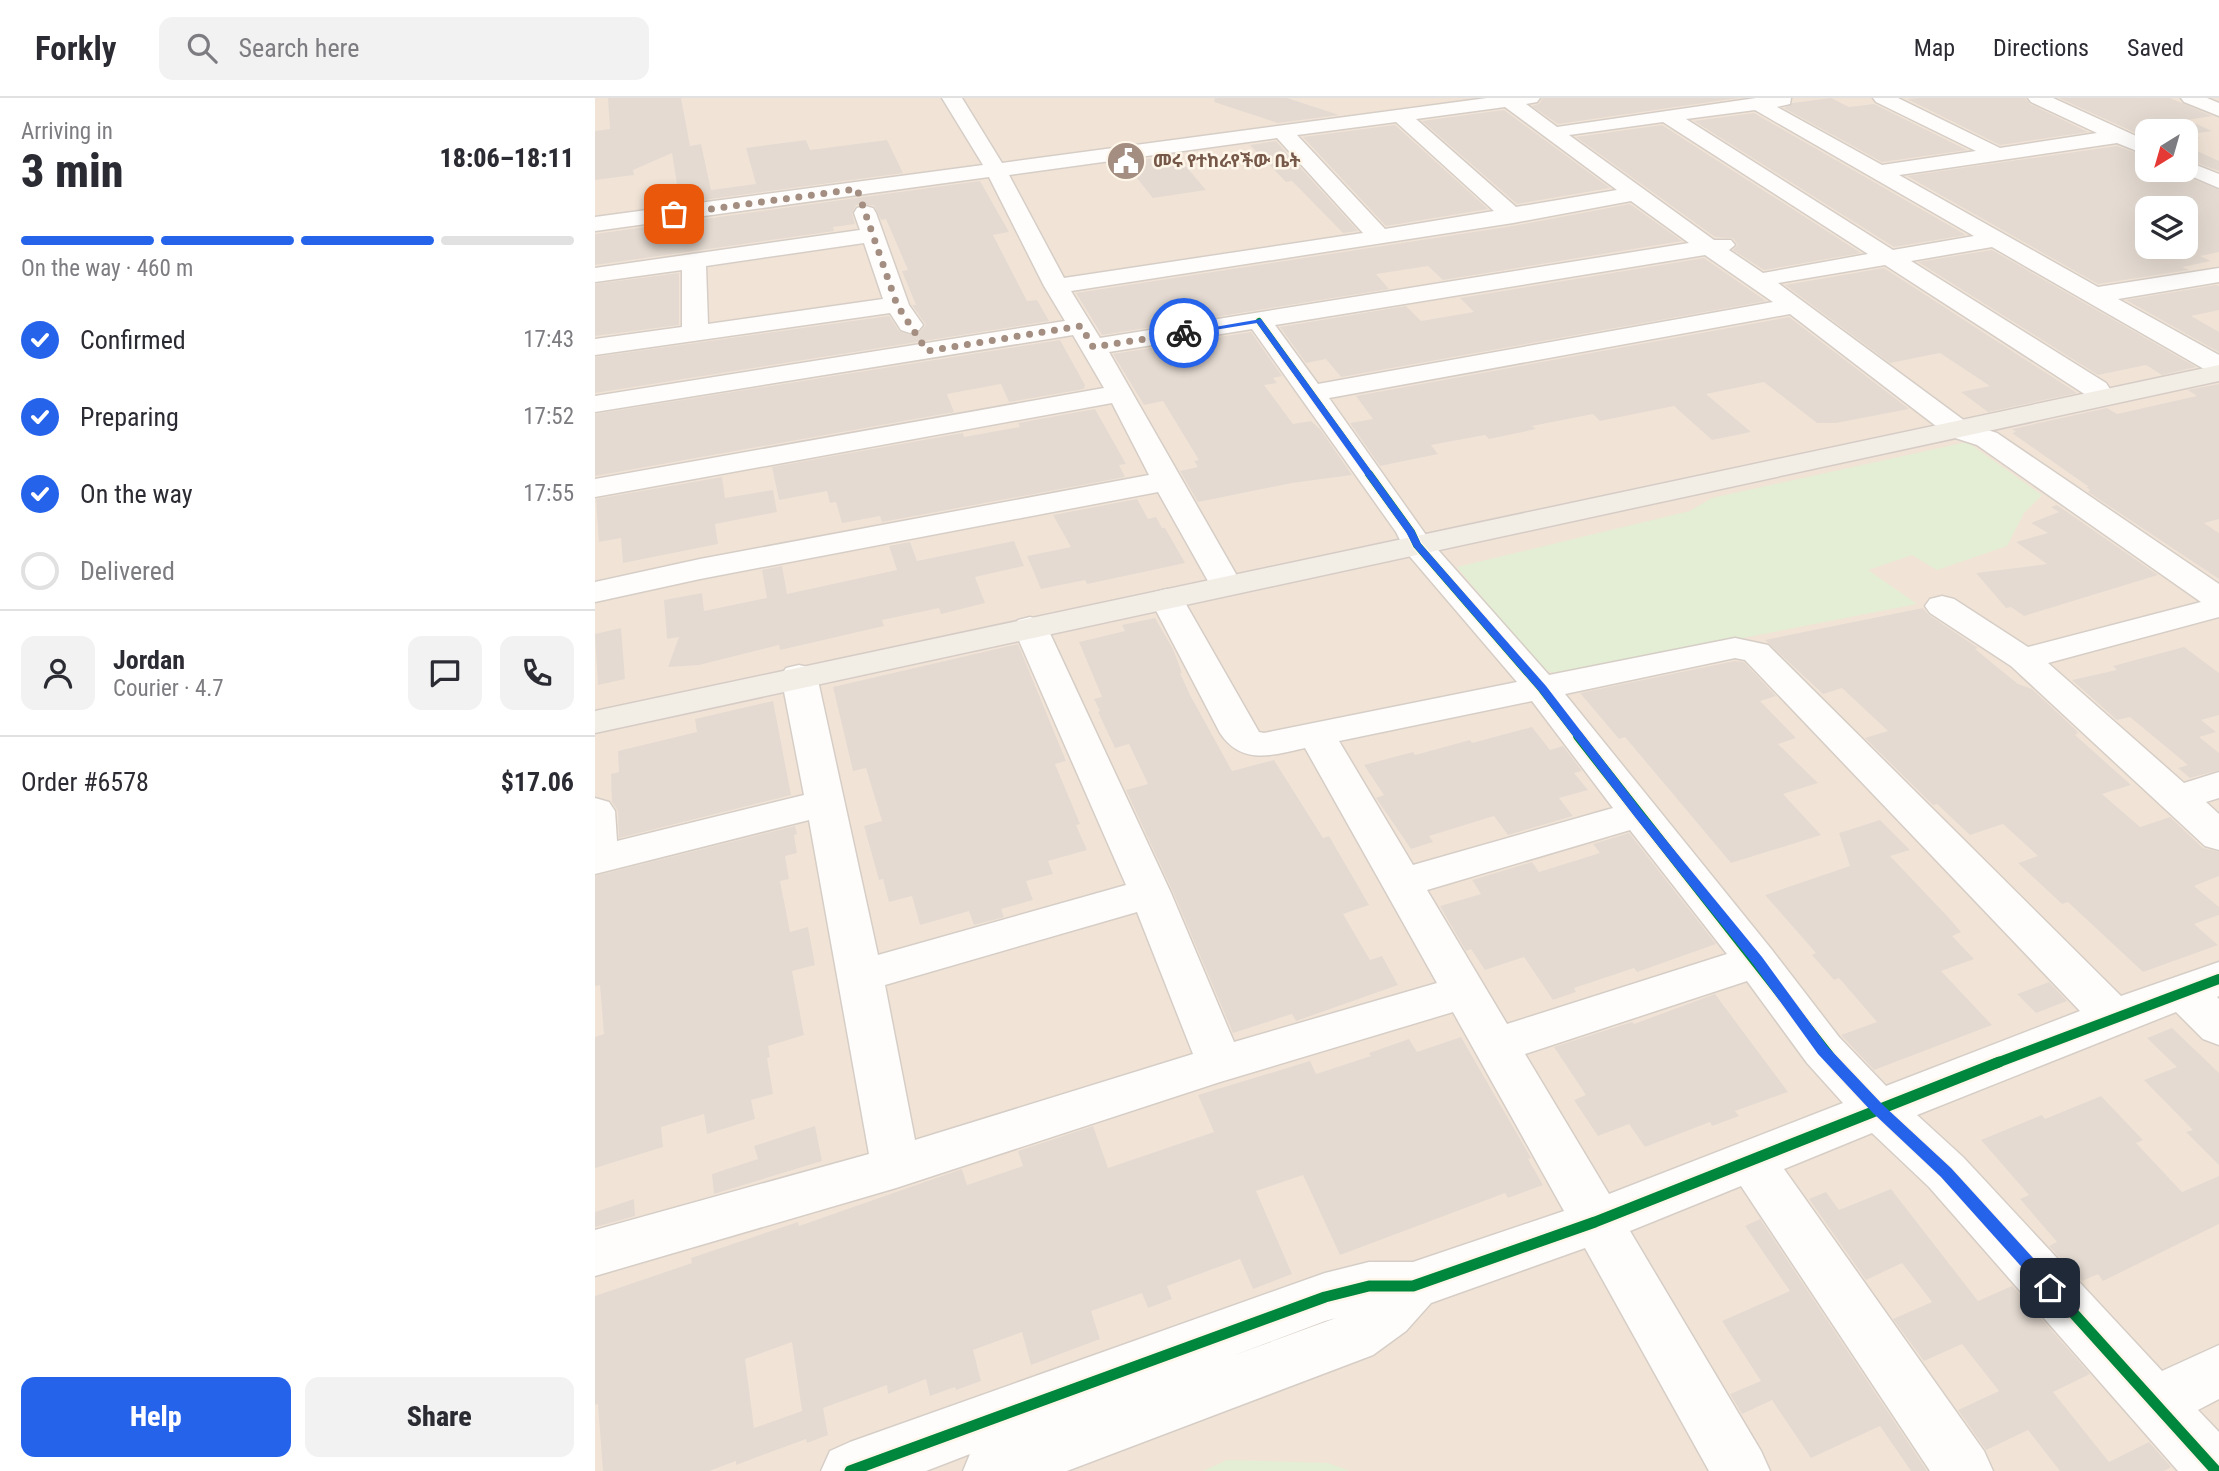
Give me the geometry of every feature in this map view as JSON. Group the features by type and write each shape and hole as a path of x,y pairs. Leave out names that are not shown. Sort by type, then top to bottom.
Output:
{"main road":[{"path":"1968,426 2097,389 2217,366"},
{"path":"595,707 1220,574 1414,538 1968,426 2217,366"},
{"path":"595,722 1167,599 1414,538"}],"street":[{"path":"952,98 996,170 1056,286 1121,393 1220,574"},
{"path":"1565,130 1799,98"},
{"path":"1883,98 1997,154"},
{"path":"2191,98 2219,110"},
{"path":"1518,99 1637,193 1718,246 1773,276 1968,426"},
{"path":"595,224 1518,99 1565,130 1795,306 2219,599"},
{"path":"2045,101 2086,100"},
{"path":"2045,101 2135,143"},
{"path":"1759,104 2217,366"},
{"path":"1400,115 1513,216"},
{"path":"1667,116 2097,389"},
{"path":"1282,131 1380,237"},
{"path":"1879,172 2120,136"},
{"path":"2198,172 2218,181"},
{"path":"857,189 897,305 927,351"},
{"path":"1056,286 1513,216 1637,193"},
{"path":"595,275 873,235"},
{"path":"1773,276 1997,239"},
{"path":"595,404 927,351 1259,321 1718,246"},
{"path":"694,262 695,334"},
{"path":"2095,295 2219,275"},
{"path":"595,347 897,305"},
{"path":"1311,393 1795,306"},
{"path":"1259,321 1414,538 1542,689 1757,961 1823,1050 1878,1109 1946,1172 2216,1471"},
{"path":"595,488 1121,393"},
{"path":"595,592 700,569 1167,481"},
{"path":"2187,576 2219,568"},
{"path":"1167,599 1239,733 1246,741 1264,745 1735,648 1756,652 2113,1017"},
{"path":"1942,606 2023,659 2219,836"},
{"path":"2023,659 2219,607"},
{"path":"1030,627 1150,893 1220,1064"},
{"path":"799,676 861,976 896,1167"},
{"path":"1316,734 1741,1471"},
{"path":"2177,798 2219,785"},
{"path":"595,811 596,860 825,803"},
{"path":"1401,883 1639,814"},
{"path":"861,976 1150,893"},
{"path":"1496,1045 1757,961"},
{"path":"850,1471 1325,1297 1369,1286 1413,1286 1595,1222 2113,1017 2201,985 2219,1027"},
{"path":"595,1252 896,1167 1220,1064 1464,992"},
{"path":"1751,1161 1964,1471"},
{"path":"992,1471 1354,1337 1387,1314 1413,1286"},
{"path":"2155,1403 2219,1371"}],"shaded area":[{"path":"595,98 2219,98 2219,1471 595,1471"}],"green space":[{"path":"1967,442 2042,495 2024,513 2007,546 1937,570 1912,555 1868,570 1917,604 1558,674 1542,669 1457,567 1690,511 1712,498"},
{"path":"1227,1460 1328,1463 1350,1471 1203,1471"}],"building":[{"path":"608,98 681,98 690,146 701,144 711,190 756,184 746,148 806,140 810,150 887,140 903,173 680,203 672,153 633,170 634,175 595,180 595,131 610,129"},
{"path":"1215,98 1287,98 1339,115 1278,123 1214,102"},
{"path":"1543,98 1738,98 1558,124 1532,106 1539,104"},
{"path":"1831,98 1849,107 1874,104 1967,150 1882,162 1784,108 1793,103"},
{"path":"2025,98 2030,104 2088,132 2000,145 1907,99"},
{"path":"2059,98 2170,98 2212,116 2193,119 2135,119 2135,133"},
{"path":"1504,110 1610,188 1517,204 1422,121"},
{"path":"1754,113 1966,235 1894,247 1694,121"},
{"path":"1395,125 1488,209 1386,226 1303,137"},
{"path":"1662,125 1861,253 1764,270 1733,250 1738,245 1733,238 1715,237 1576,137"},
{"path":"2198,125 2212,131 2198,133"},
{"path":"1276,141 1358,231 1343,233 1292,181 1286,182 1250,145"},
{"path":"2117,146 2135,153 2135,182 2198,181 2219,190 2219,252 2200,256 2211,261 2182,267 2189,270 2098,284 1907,176"},
{"path":"2198,151 2219,161 2219,171 2198,163"},
{"path":"1176,155 1206,190 1153,198 1124,162"},
{"path":"980,181 1009,232 993,235 1027,301 1037,300 1049,321 595,393 595,357 889,316 899,331 909,335 920,332 926,325 912,305 916,305 902,271 908,270 886,219 881,220 874,205 856,205 852,214 855,224 833,227 834,231 595,265 595,234"},
{"path":"1630,204 1682,241 1443,280 1428,266 1376,274 1389,289 1102,335 1076,293 1513,226"},
{"path":"1992,250 2196,367 2162,375 2146,365 2098,375 1918,262"},
{"path":"1704,258 1766,301 1341,377 1326,359 1306,363 1280,327 1406,306 1421,321 1474,312 1460,298"},
{"path":"1884,268 2077,393 1988,412 1961,392 1990,386 1940,353 1890,363 1785,285"},
{"path":"679,273 679,325 595,336 595,284"},
{"path":"2219,286 2219,310 2191,316 2219,332 2219,352 2126,300"},
{"path":"1789,317 1909,409 1836,423 1817,423 1764,382 1706,394 1751,432 1712,440 1674,406 1600,421 1593,414 1532,426 1536,429 1489,439 1485,435 1431,445 1438,454 1380,466 1350,423 1373,419 1356,396"},
{"path":"1251,332 1282,376 1273,378 1277,383 1264,385 1293,424 1311,421 1320,429 1352,475 1292,483 1198,502 1180,471 1198,467 1194,461 1199,460 1163,401 1144,405 1113,354"},
{"path":"1060,340 1085,385 1084,389 1009,402 1001,384 947,394 954,412 595,476 595,414"},
{"path":"2219,384 2219,519 2204,523 2219,533 2219,579 2088,492 2090,490 2086,487 2089,487 2012,433 2016,432 2012,429 2107,408 2117,414 2197,396 2188,390"},
{"path":"1095,409 1126,464 1119,465 1125,477 882,522 880,516 842,523 836,502 830,503 827,491 779,500 772,467 963,433 964,437 1020,427 1018,423"},
{"path":"722,477 725,498 773,490 777,512 715,524 718,544 623,563 621,538 599,542 596,499"},
{"path":"1137,499 1148,519 1156,517 1162,528 1165,528 1185,563 1087,584 1085,580 1041,589 1027,556 1071,547 1053,515"},
{"path":"2057,505 2158,575 2024,616 2011,607 2006,608 1976,573 2047,564 2016,542 2048,533 2031,523 2059,512 2051,507"},
{"path":"1014,541 1024,566 975,577 985,603 941,614 939,608 882,620 884,626 780,650 779,645 699,665 668,667 679,637 667,639 664,600 702,593 704,611 767,598 762,570 782,566 787,594 897,570 889,546 910,542 917,561"},
{"path":"1923,608 1929,615 1978,648 1975,649 2018,684 2032,689 2076,730 2078,733 2075,735 2131,785 2102,794 2140,827 2170,817 2203,848 2219,852 2219,876 2194,886 2219,907 2219,915 2194,924 2218,945 2143,972 2068,902 2062,904 2018,863 2038,856 2003,824 1970,835 1937,804 1933,805 1865,738 1888,731 1842,688 1823,694 1765,640"},
{"path":"1155,618 1173,649 1190,695 1232,771 1274,760 1323,838 1329,836 1369,905 1343,914 1370,960 1382,956 1398,985 1296,1021 1292,1014 1233,1033 1126,790 1148,784 1129,744 1115,748 1098,712 1100,711 1094,699 1102,697 1079,642 1125,631 1122,625"},
{"path":"621,628 625,679 598,685 595,634"},
{"path":"1018,644 1066,761 1055,764 1080,824 1076,825 1087,850 1048,861 1053,874 1026,881 1033,900 1001,909 1004,917 974,925 969,911 920,925 912,896 889,902 883,879 879,880 864,826 882,821 866,768 853,771 833,687"},
{"path":"2184,647 2219,673 2219,715 2201,720 2216,732 2199,737 2219,753 2219,770 2190,778 2178,768 2188,765 2130,717 2117,720 2072,680 2117,670 2113,666"},
{"path":"1735,661 1744,662 1776,696 1760,701 1796,738 1778,744 1818,783 1783,794 1821,835 1731,863 1625,737 1619,739 1580,693"},
{"path":"773,701 791,795 619,838 618,811 612,802 611,774 619,772 618,751 697,732 695,719"},
{"path":"1532,727 1550,750 1563,746 1582,771 1574,773 1588,790 1559,798 1573,816 1508,835 1494,816 1429,836 1433,842 1411,849 1376,798 1384,795 1364,765 1470,740 1472,743"},
{"path":"1880,820 1910,850 1890,856 1961,932 1952,936 1974,959 1941,971 1992,1025 1874,1070 1841,1035 1877,1022 1839,978 1834,980 1812,955 1816,953 1765,895 1850,866 1839,833"},
{"path":"795,826 797,853 785,856 789,879 780,881 790,932 808,927 815,965 792,971 804,1035 768,1046 770,1057 767,1058 773,1094 751,1100 755,1119 707,1134 704,1114 661,1127 663,1147 595,1168 595,1037 604,1034 600,985 595,986 595,876"},
{"path":"1629,833 1716,944 1637,972 1634,968 1574,988 1576,992 1553,1000 1524,957 1485,970 1471,949 1466,951 1440,906 1481,894 1472,880 1532,862 1539,872 1600,853 1593,844"},
{"path":"2049,982 2067,1001 2036,1013 2017,994"},
{"path":"1715,994 1788,1092 1735,1111 1739,1116 1712,1126 1710,1122 1645,1147 1629,1124 1598,1136 1574,1100 1586,1095 1554,1047 1632,1022 1634,1024"},
{"path":"2172,1028 2219,1073 2219,1165 2186,1132 2193,1130 2144,1080 2177,1067 2147,1038"},
{"path":"1461,1037 1531,1158 1528,1159 1543,1185 1508,1198 1505,1193 1340,1255 1303,1175 1256,1191 1292,1274 1253,1289 1240,1259 1167,1286 1172,1299 1148,1308 1142,1293 1091,1311 1100,1339 1031,1365 1022,1332 973,1350 981,1381 930,1396 926,1379 888,1394 887,1385 823,1408 828,1435 807,1443 806,1439 736,1465 736,1461 709,1471 603,1471 598,1404 595,1405 595,1296 692,1263 691,1258 798,1222 799,1226 962,1169 967,1185 1023,1166 1018,1151 1093,1126 1108,1168 1214,1132 1198,1095 1310,1061 1316,1074 1371,1056 1369,1053 1409,1039 1417,1052","holes":["792,1342 802,1411 754,1428 745,1359"]},
{"path":"2101,1096 2143,1140 2136,1143 2182,1192 2219,1176 2219,1224 2103,1281 2098,1274 2082,1281 2049,1246 2057,1242 2020,1199 2029,1195 1981,1140 2042,1115 2045,1119"},
{"path":"815,1126 822,1161 714,1194 712,1174 758,1159 754,1146"},
{"path":"1891,1189 1978,1301 2012,1286 2090,1374 2053,1392 2109,1462 2149,1442 2171,1467 2164,1471 2060,1471 2028,1430 1986,1450 1958,1410 1999,1391 1962,1344 1924,1361 1893,1319 1932,1302 1902,1263 1866,1280 1809,1199 1826,1192 1839,1210"},
{"path":"634,1199 635,1216 595,1227 595,1212"},
{"path":"1760,1219 1927,1471 1911,1471 1880,1426 1811,1458 1772,1400 1742,1414 1730,1394 1761,1381 1722,1321 1790,1291 1745,1226"}],"cycle path":[{"path":"1259,321 1411,532 1417,545 1542,689 1757,961 1823,1050 1878,1109 1946,1172 2216,1471"},
{"path":"850,1471 1325,1297 1369,1286 1413,1286 1595,1222 2113,1017 2219,979"}],"way so far":[{"path":"674,214 857,189 897,305 927,351 1081,326 1093,347 1184,333"}],"place":[{"name":"መሩ የተከራየችው ቤት","path":"1126,161"}],"route":[{"path":"1184,333 1259,321 1411,532 1417,545 1542,689 1757,961 1823,1050 1878,1109 1946,1172 2050,1288"}]}
